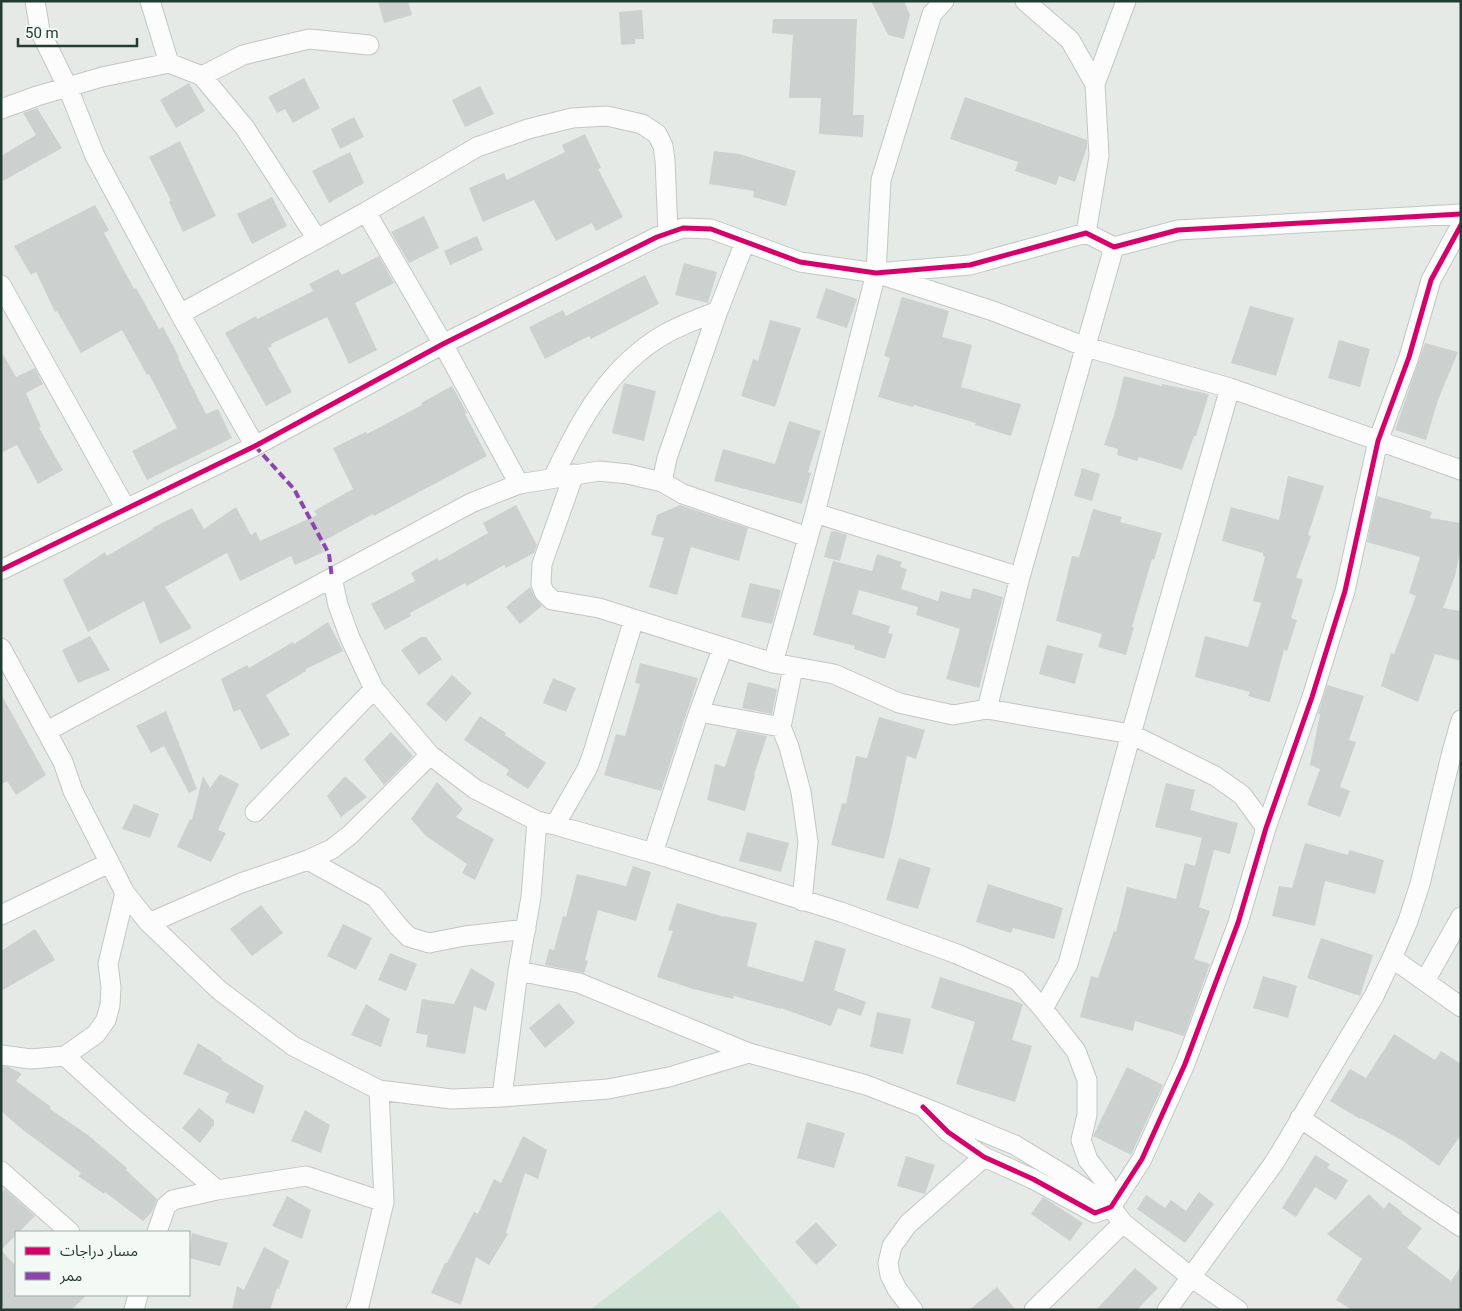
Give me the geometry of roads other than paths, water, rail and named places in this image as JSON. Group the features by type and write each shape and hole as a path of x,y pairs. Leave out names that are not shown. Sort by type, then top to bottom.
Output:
{"street":[{"path":"35,1 40,31 68,88 95,156 180,314 256,446"},
{"path":"150,1 169,63"},
{"path":"773,663 815,513 876,274 881,180 932,14 944,1"},
{"path":"1026,1 1070,40 1095,84"},
{"path":"1086,233 1099,156 1095,84 1126,1"},
{"path":"202,76 243,55 308,39 369,45"},
{"path":"1,109 37,96 102,78 169,63 202,76 245,128 317,239"},
{"path":"180,314 366,212 477,147 528,129 572,118 607,116 642,124 657,134 664,146 666,160 668,233"},
{"path":"366,212 443,344 519,484"},
{"path":"876,274 970,265 1086,233 1114,247 1178,230 1461,214"},
{"path":"922,1108 948,1132 984,1157 1033,1179 1095,1213 1110,1208 1142,1159 1185,1064 1238,923 1266,828 1312,697 1345,591 1378,441 1409,357 1431,280 1461,225"},
{"path":"1,570 256,446 443,344 657,237 683,228 711,229 800,262 876,274 992,311 1086,347 1230,388 1461,470"},
{"path":"662,482 667,458 718,311 745,242"},
{"path":"987,709 1020,577 1114,247"},
{"path":"1,284 126,509"},
{"path":"552,478 575,430 605,385 636,354 665,334 718,311"},
{"path":"1044,1009 1068,964 1131,734 1230,388"},
{"path":"47,731 471,503 519,484 599,471 628,474 662,482 683,494 808,537"},
{"path":"574,474 542,564 541,584 544,592 552,600 599,608 773,663 834,674 899,703 953,715 987,709 1131,734 1215,776 1242,795 1266,828"},
{"path":"815,513 1020,577"},
{"path":"332,578 338,605 347,630 374,689 430,754 475,789 537,821 653,853 841,912 948,951 1017,980 1044,1009 1076,1052 1087,1080 1087,1115 1081,1140 1088,1160 1106,1183 1110,1208"},
{"path":"555,825 587,769 592,756 634,619"},
{"path":"653,853 699,712 724,647"},
{"path":"1,648 63,762 73,792 125,893 149,922 219,990 293,1046 379,1090 452,1099 502,1098 608,1089 669,1077 749,1053"},
{"path":"793,668 781,727 789,747 801,792 808,842 802,901"},
{"path":"256,812 374,689"},
{"path":"699,712 781,727"},
{"path":"1167,1310 1274,1163 1327,1077 1369,1004 1392,958 1408,921 1420,884 1461,720"},
{"path":"149,922 242,883 308,860 332,849 351,834 430,754"},
{"path":"502,1098 518,971 531,897 537,821"},
{"path":"308,860 375,897 409,937 430,944 465,936 526,929"},
{"path":"1,914 109,863"},
{"path":"1,1055 31,1059 65,1056 96,1034 106,1020 110,1005 111,987 108,964 125,893"},
{"path":"1425,981 1461,918"},
{"path":"1392,958 1461,1007"},
{"path":"518,971 579,983 749,1053 866,1085 1015,1145 1066,1176 1110,1208 1123,1223 1191,1277 1238,1310"},
{"path":"65,1056 133,1118 217,1190"},
{"path":"356,1310 359,1306 384,1202 379,1090"},
{"path":"1300,1118 1461,1227"},
{"path":"913,1310 890,1275 888,1262 892,1246 908,1224 984,1157"},
{"path":"1,1171 69,1231"},
{"path":"157,1231 166,1206 173,1200 217,1190 306,1176 384,1202"},
{"path":"1034,1310 1123,1223"},
{"path":"134,1310 138,1296"}]}
